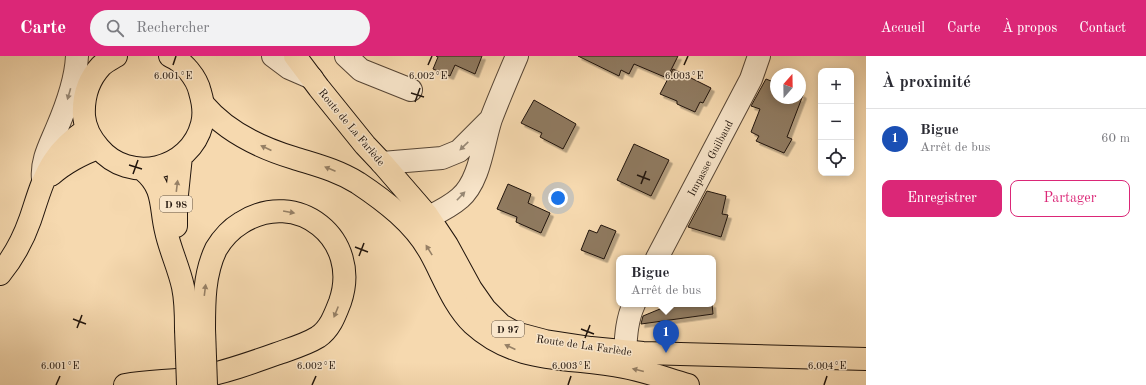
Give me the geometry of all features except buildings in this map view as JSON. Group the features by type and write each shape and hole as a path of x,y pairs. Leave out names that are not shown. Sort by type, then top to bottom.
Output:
{"main road":[{"path":"91,56 89,82 84,102 84,122 92,141 105,156 123,166 143,170 163,166 181,156 194,142 202,124 204,105 199,86 188,70 174,57 170,56"},
{"path":"89,82 101,66 116,56"},
{"name":"Route de La Farlède","path":"295,56 365,145 429,217 447,245 478,300 485,309 502,325 515,333 545,341 625,352 866,358"},
{"path":"204,105 229,127 248,139 271,150 293,158 314,163 336,172 356,182 383,201 410,226 422,240 468,318 495,340 512,349 531,355 624,367 688,385"},
{"path":"0,274 22,238 43,182 53,162 66,146 87,129"},
{"path":"43,182 56,170 89,151 98,148"},
{"name":"D 98","path":"173,252 176,232 176,204 181,156"},
{"name":"D 98","path":"143,170 153,180 160,194 165,230 183,287 186,309 195,329 188,385"},
{"path":"125,385 199,377 224,371 296,347 318,337 334,317 341,300 345,273 341,254 333,238 327,231 311,219 292,212 270,211 260,213 239,225 223,239 217,248 205,284 204,296 195,329 206,385"}],"street":[{"path":"43,182 42,170 65,106 75,73 77,56"},
{"path":"273,56 289,68 312,78"},
{"path":"346,56 361,70 411,90"},
{"path":"429,217 461,198 469,187 476,172 491,119 517,56"},
{"name":"Impasse Guilbaud","path":"659,255 751,79 759,56"},
{"path":"382,163 442,158 448,156 459,151 491,119"},
{"path":"625,352 627,329 633,307"}],"place":[{"name":"Bigue","path":"666,353"}]}
